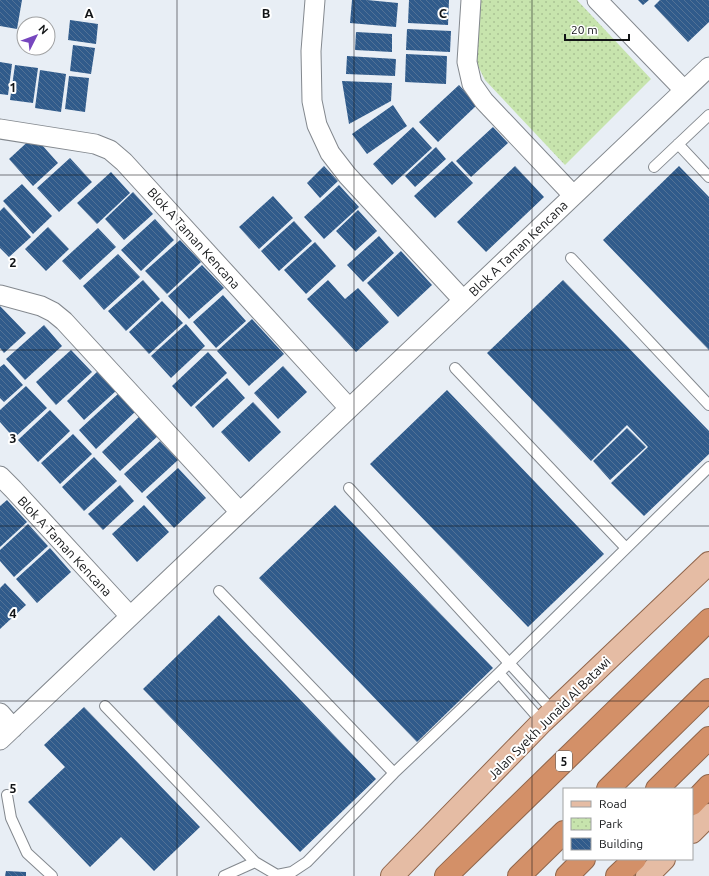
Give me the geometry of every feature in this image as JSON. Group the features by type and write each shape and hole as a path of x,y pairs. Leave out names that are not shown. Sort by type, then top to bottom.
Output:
{"highway":[{"name":"5","path":"446,876 709,620"},
{"path":"609,788 709,690"},
{"path":"658,788 709,738"},
{"path":"693,803 709,786"},
{"path":"519,876 563,833"},
{"path":"566,876 583,860"},
{"path":"617,876 634,860"}],"main road":[{"name":"Jalan Syekh Junaid Al Batawi","path":"392,876 548,716 709,563"},
{"path":"693,831 709,815"},
{"path":"647,876 663,860"}],"street":[{"name":"Blok A Taman Kencana","path":"315,0 311,51 312,101 317,125 330,153 347,175 463,300"},
{"name":"Blok A Taman Kencana","path":"470,0 467,62 472,84 484,101 573,195"},
{"path":"597,0 684,90"},
{"name":"Blok A Taman Kencana","path":"0,714 7,734 709,67"},
{"name":"Blok A Taman Kencana","path":"1,131 95,144 110,150 129,167 349,408"},
{"path":"0,295 41,306 53,312 64,321 240,512"},
{"name":"Blok A Taman Kencana","path":"0,476 13,488 130,616"}],"lane":[{"path":"654,167 709,115"},
{"path":"678,144 709,177"},
{"path":"571,258 709,404"},
{"path":"455,368 626,548"},
{"path":"105,706 255,862 277,875 292,872 307,862 394,773 498,674 709,467"},
{"path":"349,488 509,662 548,716"},
{"path":"219,592 394,773"},
{"path":"498,674 548,716"},
{"path":"7,795 11,818 27,853 52,876"},
{"path":"224,876 255,862"}],"green space":[{"path":"474,0 577,0 651,79 565,165 485,80 475,60"}],"building":[{"path":"0,0 22,0 19,16 16,16 16,29 0,26"},
{"path":"352,0 398,3 396,27 350,23"},
{"path":"409,0 449,0 448,25 408,23"},
{"path":"638,0 649,0 643,5"},
{"path":"660,0 709,0 709,22 688,42 654,6"},
{"path":"70,20 98,24 96,44 68,40"},
{"path":"407,29 451,31 450,52 406,50"},
{"path":"356,32 392,34 392,52 355,50"},
{"path":"73,45 95,48 91,74 70,71"},
{"path":"406,54 447,56 446,84 405,82"},
{"path":"347,56 396,59 395,76 346,74"},
{"path":"0,62 12,64 8,95 0,94"},
{"path":"15,65 38,68 33,103 10,100"},
{"path":"40,70 66,74 61,112 35,108"},
{"path":"69,76 89,78 85,112 65,109"},
{"path":"342,81 392,83 391,101 349,124"},
{"path":"459,85 477,105 438,142 419,122"},
{"path":"393,105 407,126 367,154 352,134"},
{"path":"413,127 432,148 392,185 373,164"},
{"path":"493,127 508,143 471,177 456,161"},
{"path":"34,136 58,163 33,186 9,159"},
{"path":"436,147 446,159 415,187 405,176"},
{"path":"70,158 92,182 59,212 37,188"},
{"path":"452,161 473,183 435,218 414,196"},
{"path":"324,166 338,181 320,198 307,183"},
{"path":"515,166 544,197 486,252 457,222"},
{"path":"679,166 709,197 709,350 603,240"},
{"path":"111,172 130,193 97,224 77,203"},
{"path":"22,184 52,216 33,234 3,201"},
{"path":"339,185 359,207 324,239 304,217"},
{"path":"133,192 153,214 124,240 105,219"},
{"path":"273,196 293,218 259,249 239,227"},
{"path":"4,207 31,237 9,257 0,248 0,211"},
{"path":"358,210 377,231 355,251 336,231"},
{"path":"155,219 174,240 141,271 121,250"},
{"path":"294,221 312,241 279,271 261,251"},
{"path":"48,227 69,249 46,271 25,249"},
{"path":"98,228 116,247 80,280 62,261"},
{"path":"379,236 394,253 363,282 347,265"},
{"path":"180,240 201,262 167,294 145,271"},
{"path":"315,242 336,266 306,294 284,270"},
{"path":"401,251 432,285 398,317 367,283"},
{"path":"118,254 140,277 104,310 83,286"},
{"path":"202,265 224,288 189,319 168,296"},
{"path":"143,280 160,299 126,331 108,311"},
{"path":"328,280 345,299 358,288 389,322 356,352 307,299"},
{"path":"563,280 709,431 709,454 644,516 611,483 648,447 627,425 591,461 487,353"},
{"path":"223,295 246,321 216,348 193,322"},
{"path":"162,301 183,323 149,354 129,332"},
{"path":"0,306 26,333 4,353 0,348"},
{"path":"252,319 284,354 249,386 217,351"},
{"path":"186,324 205,346 171,378 151,356"},
{"path":"44,325 62,346 25,380 6,359"},
{"path":"71,350 92,372 56,405 36,382"},
{"path":"208,352 227,373 191,407 172,386"},
{"path":"4,364 23,385 4,402 0,398 0,367"},
{"path":"283,366 307,392 278,419 254,393"},
{"path":"99,370 117,390 84,420 67,401"},
{"path":"227,378 245,398 213,428 195,407"},
{"path":"26,386 47,408 14,438 0,422 0,410"},
{"path":"447,390 604,554 528,627 370,464"},
{"path":"119,393 136,411 96,449 79,430"},
{"path":"253,402 281,432 249,462 221,432"},
{"path":"50,410 70,431 38,462 18,440"},
{"path":"141,415 159,435 120,471 102,452"},
{"path":"627,428 646,447 610,480 593,461"},
{"path":"73,434 92,454 60,484 41,463"},
{"path":"160,441 178,460 142,493 124,474"},
{"path":"94,457 117,481 84,511 62,487"},
{"path":"178,468 206,498 174,528 146,497"},
{"path":"120,485 134,501 103,530 88,514"},
{"path":"7,500 27,522 0,547 0,506"},
{"path":"144,505 169,532 137,562 112,534"},
{"path":"335,505 493,668 417,742 259,578"},
{"path":"28,524 48,546 14,577 0,561 0,550"},
{"path":"50,548 71,572 37,603 16,579"},
{"path":"5,583 26,605 0,629 0,588"},
{"path":"219,615 376,779 300,852 143,689"},
{"path":"84,707 200,827 154,871 121,837 90,867 28,802 65,767 44,745"},
{"path":"6,871 26,872 26,876 5,876"}]}
